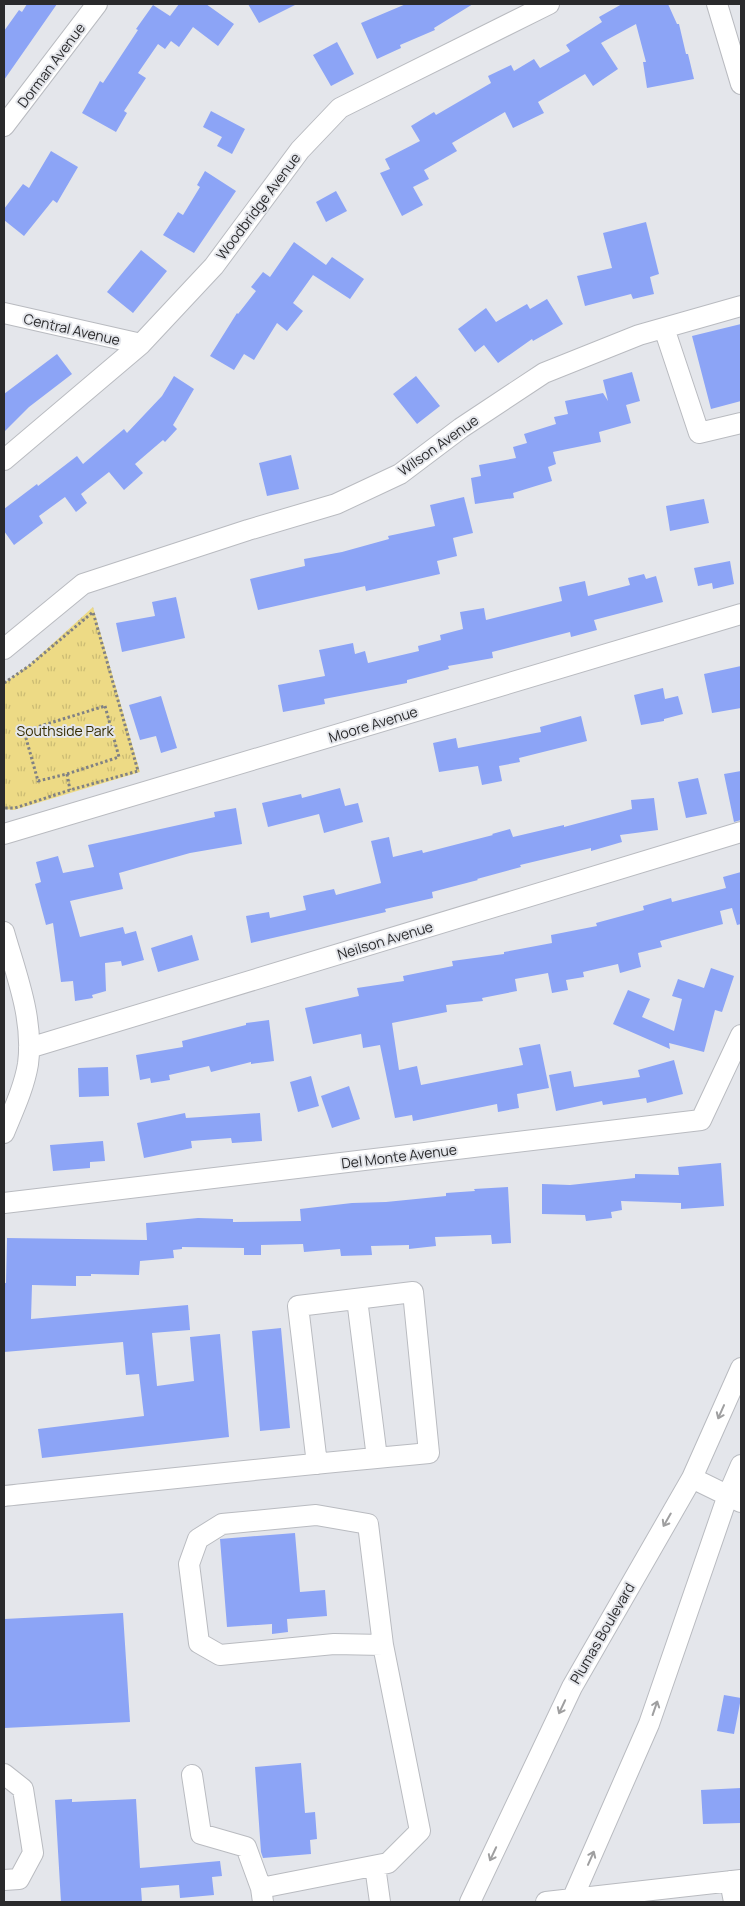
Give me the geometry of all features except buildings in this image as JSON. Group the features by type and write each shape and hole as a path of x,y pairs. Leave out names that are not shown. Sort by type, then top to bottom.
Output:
{"street":[{"name":"Dorman Avenue","path":"4,126 98,4"},
{"name":"Woodbridge Avenue","path":"4,460 141,344 214,266 300,150 340,108 548,4"},
{"path":"717,4 741,84"},
{"name":"Wilson Avenue","path":"4,649 83,584 248,530 336,504 400,474 462,428 544,373 639,335 741,306"},
{"name":"Central Avenue","path":"4,313 141,344"},
{"path":"664,328 699,433 741,422"},
{"name":"Moore Avenue","path":"4,834 741,614"},
{"name":"Neilson Avenue","path":"29,1048 741,832"},
{"path":"4,932 24,1001 29,1048 24,1080 4,1133"},
{"name":"Del Monte Avenue","path":"4,1203 701,1120 741,1035"},
{"path":"4,1496 429,1453 413,1292 298,1306 317,1464"},
{"path":"357,1299 377,1458"},
{"name":"Plumas Boulevard","path":"470,1902 572,1687 692,1478 741,1368"},
{"path":"572,1900 650,1724 735,1498 741,1465"},
{"path":"692,1478 735,1498"},
{"path":"192,1775 201,1834 246,1847 262,1895 388,1863 420,1831 383,1645 368,1524 316,1515 222,1524 198,1539 189,1564 199,1643 220,1655 334,1644 383,1645"},
{"path":"4,1774 23,1789 33,1853 19,1879 4,1880"},
{"path":"375,1866 380,1902"},
{"path":"546,1902 736,1880 734,1902"}],"path":[{"path":"4,683 29,666 93,612 138,772 70,790 15,808 4,808"},
{"path":"105,706 119,756 66,774 38,781 24,731 105,706"},
{"path":"66,774 70,790"}],"green space":[{"name":"Southside Park","path":"93,607 140,772 14,810 4,809 4,683 29,665"}]}
